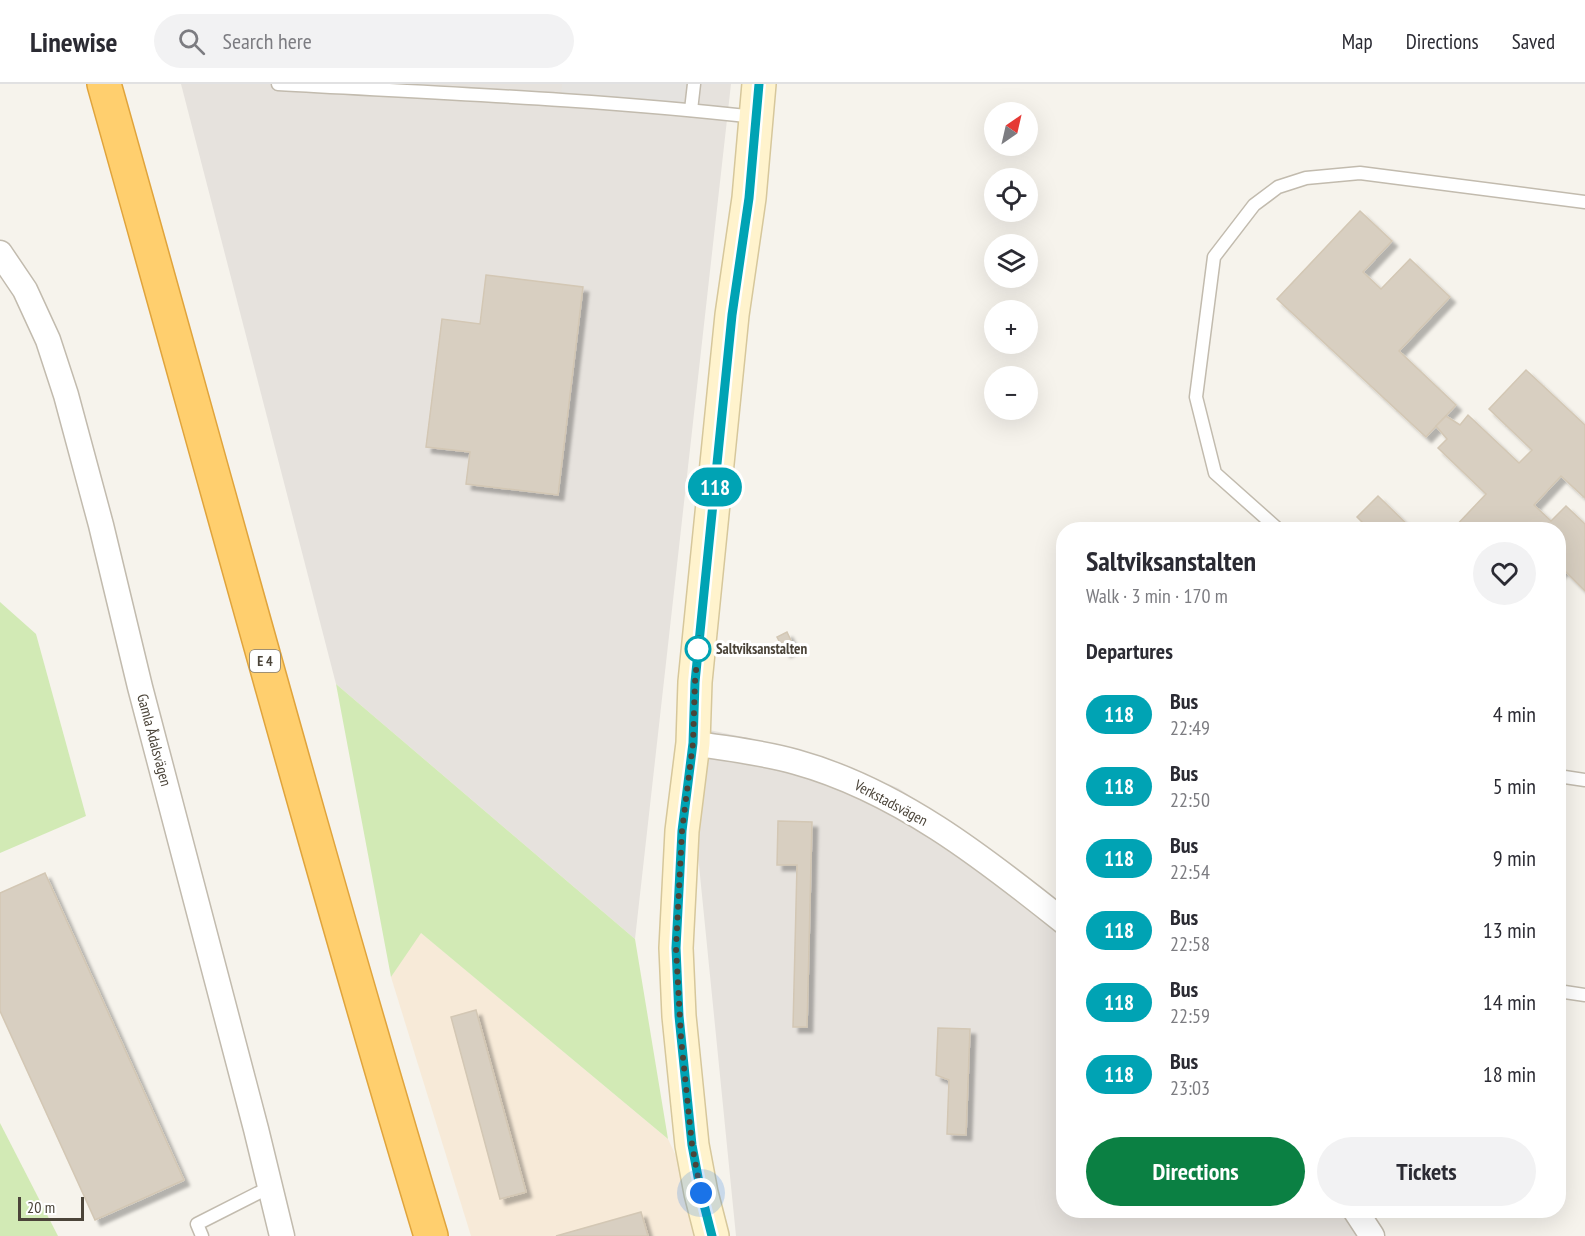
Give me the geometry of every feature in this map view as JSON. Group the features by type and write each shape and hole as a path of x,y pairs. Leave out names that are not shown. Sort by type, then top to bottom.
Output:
{"highway":[{"name":"E 4","path":"87,84 410,1236"},
{"name":"E 4","path":"104,84 376,1056 431,1236"}],"street":[{"path":"712,1236 692,1145 679,1016 676,948 682,831 693,743 695,682 732,315 749,198 759,84"},
{"name":"Gamla Ådalsvägen","path":"0,253 25,290 48,340 66,395 282,1236"},
{"name":"Verkstadsvägen","path":"693,743 795,761 874,791 934,826 974,853 1056,916"},
{"path":"1360,1218 1372,1236"}],"lane":[{"path":"278,84 691,110 756,117"},
{"path":"691,110 694,84"},
{"path":"1270,522 1215,473 1196,398 1214,257 1254,205 1278,187 1306,178 1360,173 1585,202"},
{"path":"1566,777 1585,780"},
{"path":"1566,992 1585,994"},
{"path":"202,1236 197,1224 270,1187"}],"shaded area":[{"path":"181,84 731,84 635,939 336,684"},
{"path":"562,84 686,84 683,102 561,95"},
{"path":"685,725 748,738 835,763 898,788 954,825 1056,909 1056,1218 1365,1218 1378,1236 736,1236"},
{"path":"420,932 668,1139 690,1186 701,1236 471,1236 391,977"}],"green space":[{"path":"0,602 36,634 86,816 0,853"},
{"path":"336,684 635,939 668,1139 421,933 391,977"},
{"path":"0,1123 58,1236 0,1236"}],"building":[{"path":"1360,211 1392,241 1363,272 1381,289 1410,259 1450,297 1399,351 1456,405 1426,437 1277,299"},
{"path":"486,275 583,287 558,495 466,484 470,452 426,447 442,319 480,324"},
{"path":"1526,370 1585,425 1585,498 1561,476 1534,505 1551,521 1566,506 1585,524 1585,591 1566,572 1566,522 1460,522 1486,494 1438,448 1447,439 1436,426 1446,416 1460,425 1468,415 1519,463 1532,450 1489,409"},
{"path":"1378,496 1405,522 1362,522 1357,517"},
{"path":"787,632 794,647 785,652 777,637"},
{"path":"778,821 812,822 807,1027 793,1027 797,865 777,865"},
{"path":"45,873 184,1180 95,1220 0,1011 0,893"},
{"path":"476,1010 526,1192 500,1199 451,1017"},
{"path":"938,1028 970,1029 966,1135 947,1134 949,1080 936,1075"},
{"path":"641,1212 648,1236 556,1236"}],"bus line":[{"name":"118","path":"712,1236 692,1145 679,1016 676,948 682,831 693,743 695,682 732,315 749,198 759,84"}],"place":[{"name":"Saltviksanstalten","path":"698,649"}],"route":[{"path":"698,649 699,638 693,743 682,831 676,948 681,1038 692,1145 701,1193"}]}
